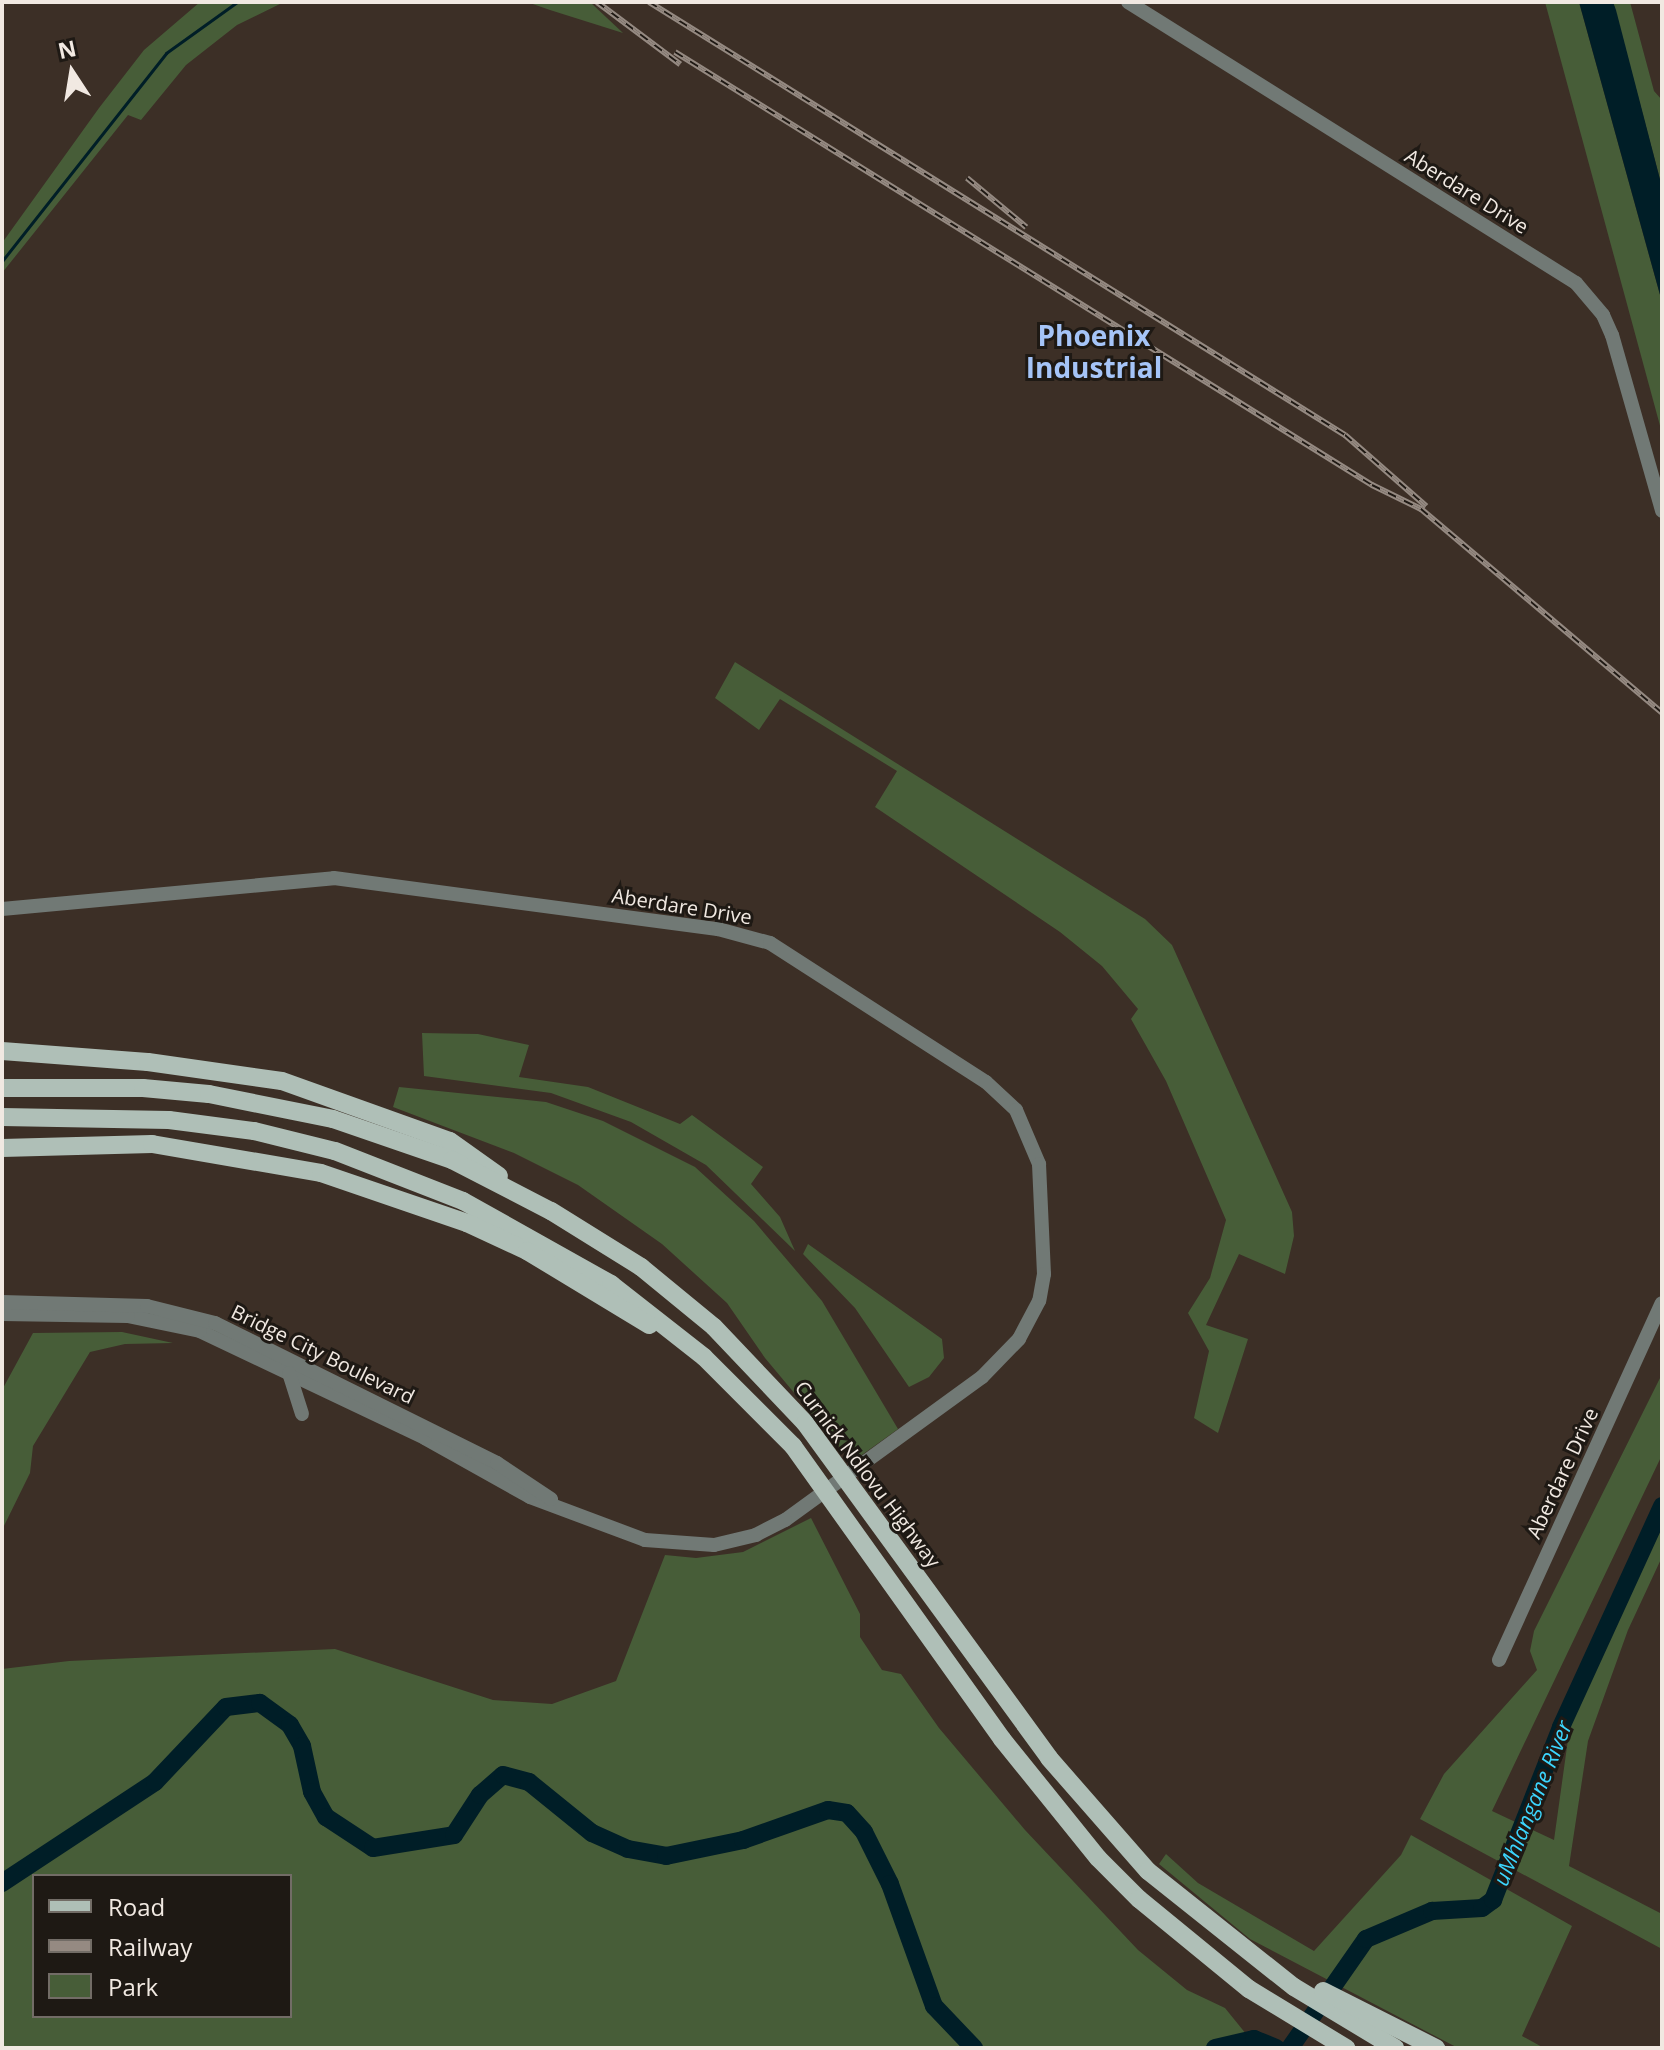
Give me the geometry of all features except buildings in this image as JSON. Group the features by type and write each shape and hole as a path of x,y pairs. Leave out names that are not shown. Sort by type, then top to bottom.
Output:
{"main road":[{"path":"2,1051 148,1062 282,1081 450,1141 488,1165 505,1186"},
{"name":"Curnick Ndlovu Highway","path":"2,1088 143,1088 245,1099 376,1131 505,1186 641,1267 754,1366 815,1436 1086,1806 1181,1901 1262,1963 1297,1983"},
{"name":"Curnick Ndlovu Highway","path":"2,1117 169,1120 254,1131 335,1151 403,1173 504,1221 624,1293 727,1378 810,1467 1002,1739 1074,1831 1139,1899 1246,1992 1306,2030 1346,2048"},
{"path":"2,1148 152,1144 321,1173 467,1223 527,1251 642,1321 698,1363 786,1450 835,1512 995,1743 1084,1857 1182,1949 1246,1992"},
{"path":"1297,1983 1436,2048"},
{"path":"1297,1983 1395,2048"},
{"path":"1306,2030 1324,2048"}],"street":[{"name":"Aberdare Drive","path":"1128,2 1576,283 1603,315 1612,335 1662,511"},
{"name":"Aberdare Drive","path":"2,909 334,878 718,929 770,943 814,967 1002,1095 1034,1144 1042,1184 1044,1274 1039,1301 1019,1339 982,1377 868,1461"},
{"name":"Bridge City Boulevard","path":"2,1302 12,1310 155,1319 200,1331 558,1504 645,1540 697,1546 756,1535 805,1508 868,1461"},
{"name":"Aberdare Drive","path":"1499,1660 1662,1303"},
{"name":"Bridge City Boulevard","path":"12,1310 147,1306 215,1323 457,1442 533,1492"},
{"path":"289,1373 302,1414"}],"green space":[{"path":"200,2 284,2 237,25 186,65 141,120 128,115 2,273 2,243 99,108 144,50"},
{"path":"527,2 590,2 623,33 550,10"},
{"path":"1545,2 1579,2 1662,302 1662,433"},
{"path":"1613,2 1630,2 1654,91 1662,100 1662,187"},
{"path":"735,662 1145,919 1172,945 1292,1212 1294,1236 1285,1274 1239,1254 1206,1325 1248,1339 1218,1433 1194,1418 1209,1351 1188,1313 1210,1278 1226,1220 1166,1081 1131,1019 1138,1009 1102,966 1060,932 875,807 897,771 780,699 759,730 715,698"},
{"path":"422,1033 478,1034 529,1045 519,1077 588,1087 680,1124 692,1115 763,1167 751,1184 780,1217 795,1251 706,1165 631,1122 551,1093 424,1076"},
{"path":"399,1087 546,1102 603,1121 695,1167 754,1221 822,1301 898,1429 852,1462 765,1358 727,1303 662,1244 578,1185 514,1153 393,1107"},
{"path":"808,1244 942,1339 944,1358 929,1377 909,1387 855,1308 803,1254"},
{"path":"122,1332 173,1343 125,1344 90,1352 33,1446 30,1473 2,1530 2,1390 33,1333"},
{"path":"1662,1374 1662,1455 1492,1811 1554,1840 1570,1725 1662,1523 1662,1557 1628,1630 1588,1741 1569,1866 1662,1914 1662,1949 1420,1819 1444,1774 1537,1670 1530,1651 1534,1631"},
{"path":"811,1518 860,1614 860,1637 882,1670 901,1674 939,1728 1025,1830 1138,1950 1187,1990 1225,2008 1255,2045 1264,2048 2,2048 2,1669 69,1661 335,1649 493,1700 552,1704 616,1681 665,1555 696,1558 743,1552"},
{"path":"1411,1835 1572,1926 1522,2036 1544,2048 1458,2048 1250,1939 1159,1864 1166,1854 1198,1883 1314,1951 1401,1855"}],"water":[{"path":"1579,2 1613,2 1616,10 1662,187 1662,302"}],"waterway":[{"path":"2,261 166,53 237,2"},
{"name":"uMhlangane River","path":"1290,2048 1366,1939 1432,1911 1482,1908 1493,1900 1561,1727 1662,1506"},
{"name":"uMhlangane River","path":"2,1883 155,1782 226,1707 260,1703 290,1725 302,1746 312,1792 326,1817 373,1848 454,1835 480,1795 503,1775 529,1782 592,1833 628,1849 666,1856 743,1840 828,1810 847,1813 864,1832 890,1884 934,2006 974,2048"},
{"name":"uMhlangane River","path":"1215,2048 1254,2039 1276,2048"}],"railway":[{"path":"597,2 680,64"},
{"path":"649,2 1345,435 1426,506"},
{"path":"675,52 1372,485 1421,509 1662,713"},
{"path":"967,178 1026,227"}],"district":[{"name":"Phoenix Industrial","path":"1094,351"}]}
